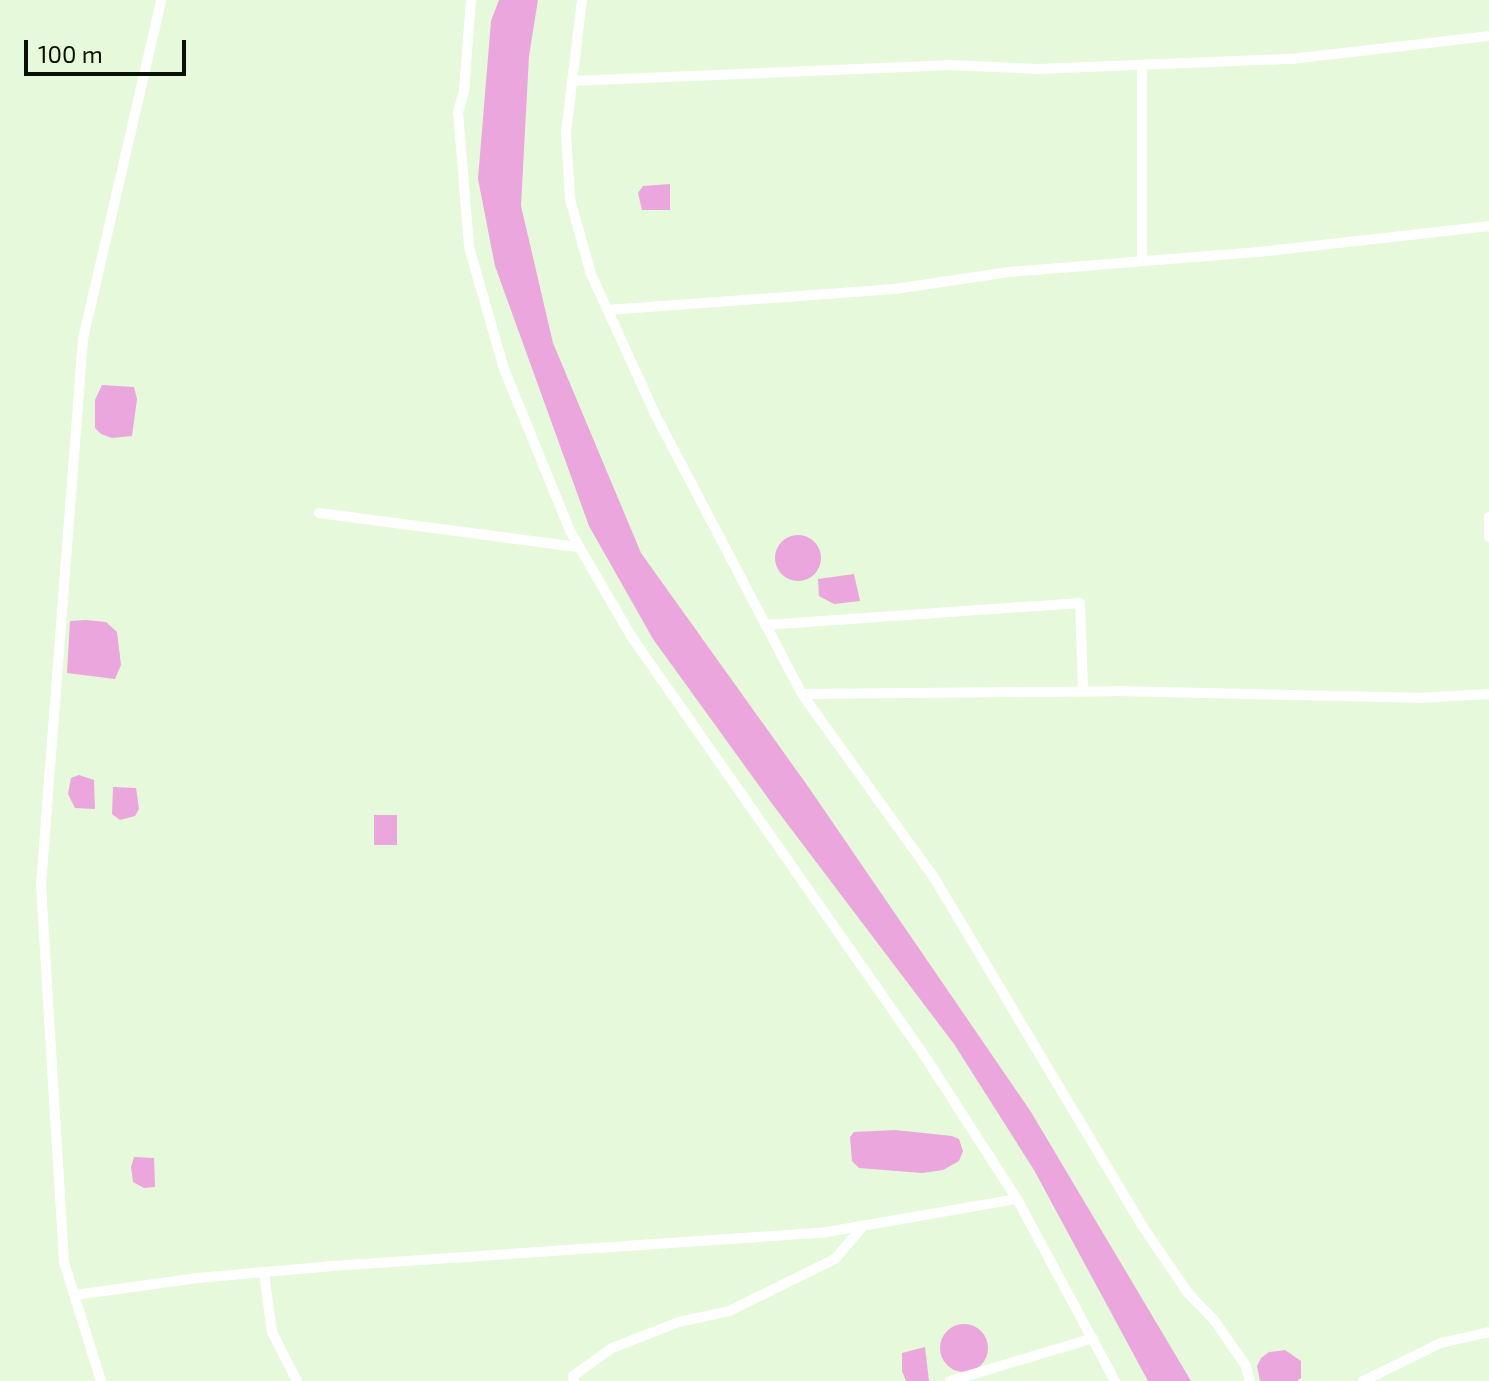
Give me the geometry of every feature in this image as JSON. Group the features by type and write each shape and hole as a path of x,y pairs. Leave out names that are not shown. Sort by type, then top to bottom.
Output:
{"street":[{"path":"101,1381 64,1262 41,885 83,339 161,0"},
{"path":"471,0 464,91 458,112 469,247 504,369 579,547 631,636 926,1058 1017,1199 1115,1381"},
{"path":"582,0 566,133 570,199 591,274 655,414 802,694 933,876 1143,1227 1188,1293 1246,1366 1250,1381"},
{"path":"572,81 947,65 1038,69 1291,59 1489,36"},
{"path":"1142,65 1142,261"},
{"path":"608,310 895,289 1009,272 1259,252 1489,226"},
{"path":"319,513 579,547"},
{"path":"1489,517 1489,537"},
{"path":"765,625 1080,603 1083,691"},
{"path":"802,694 1083,691 1417,698 1489,694"},
{"path":"75,1295 264,1273 827,1232 1017,1199"},
{"path":"574,1381 573,1376 612,1348 679,1322 729,1311 835,1259 863,1226"},
{"path":"264,1273 272,1332 297,1381"},
{"path":"1363,1381 1441,1343 1489,1332"},
{"path":"950,1381 1093,1338"}],"shaded area":[{"path":"499,0 538,0 529,56 521,206 553,343 641,553 807,785 1031,1112 1191,1381 1148,1381 1034,1170 954,1044 773,805 653,639 589,526 495,266 478,179 491,21"},
{"path":"670,184 670,210 642,210 638,193 643,186"},
{"path":"102,385 134,387 137,399 132,436 112,438 95,428 95,400"},
{"path":"798,535 815,541 821,558 815,575 798,581 781,575 775,558 781,541"},
{"path":"854,574 860,601 834,604 819,596 818,579"},
{"path":"70,621 106,622 117,632 121,665 115,679 67,673"},
{"path":"79,775 94,780 95,809 75,808 68,794 71,778"},
{"path":"113,787 136,788 139,809 135,816 120,820 112,814"},
{"path":"374,815 397,815 397,845 374,845"},
{"path":"895,1130 952,1136 959,1139 963,1151 959,1161 943,1170 922,1173 859,1168 852,1161 850,1137 854,1132"},
{"path":"134,1157 154,1158 155,1187 144,1188 133,1182 131,1167"},
{"path":"964,1324 981,1331 988,1348 981,1365 964,1372 947,1365 940,1348 947,1331"},
{"path":"925,1347 929,1381 906,1381 902,1371 902,1353"},
{"path":"1285,1350 1301,1361 1301,1378 1297,1381 1260,1381 1257,1366 1261,1358 1269,1352"}]}
